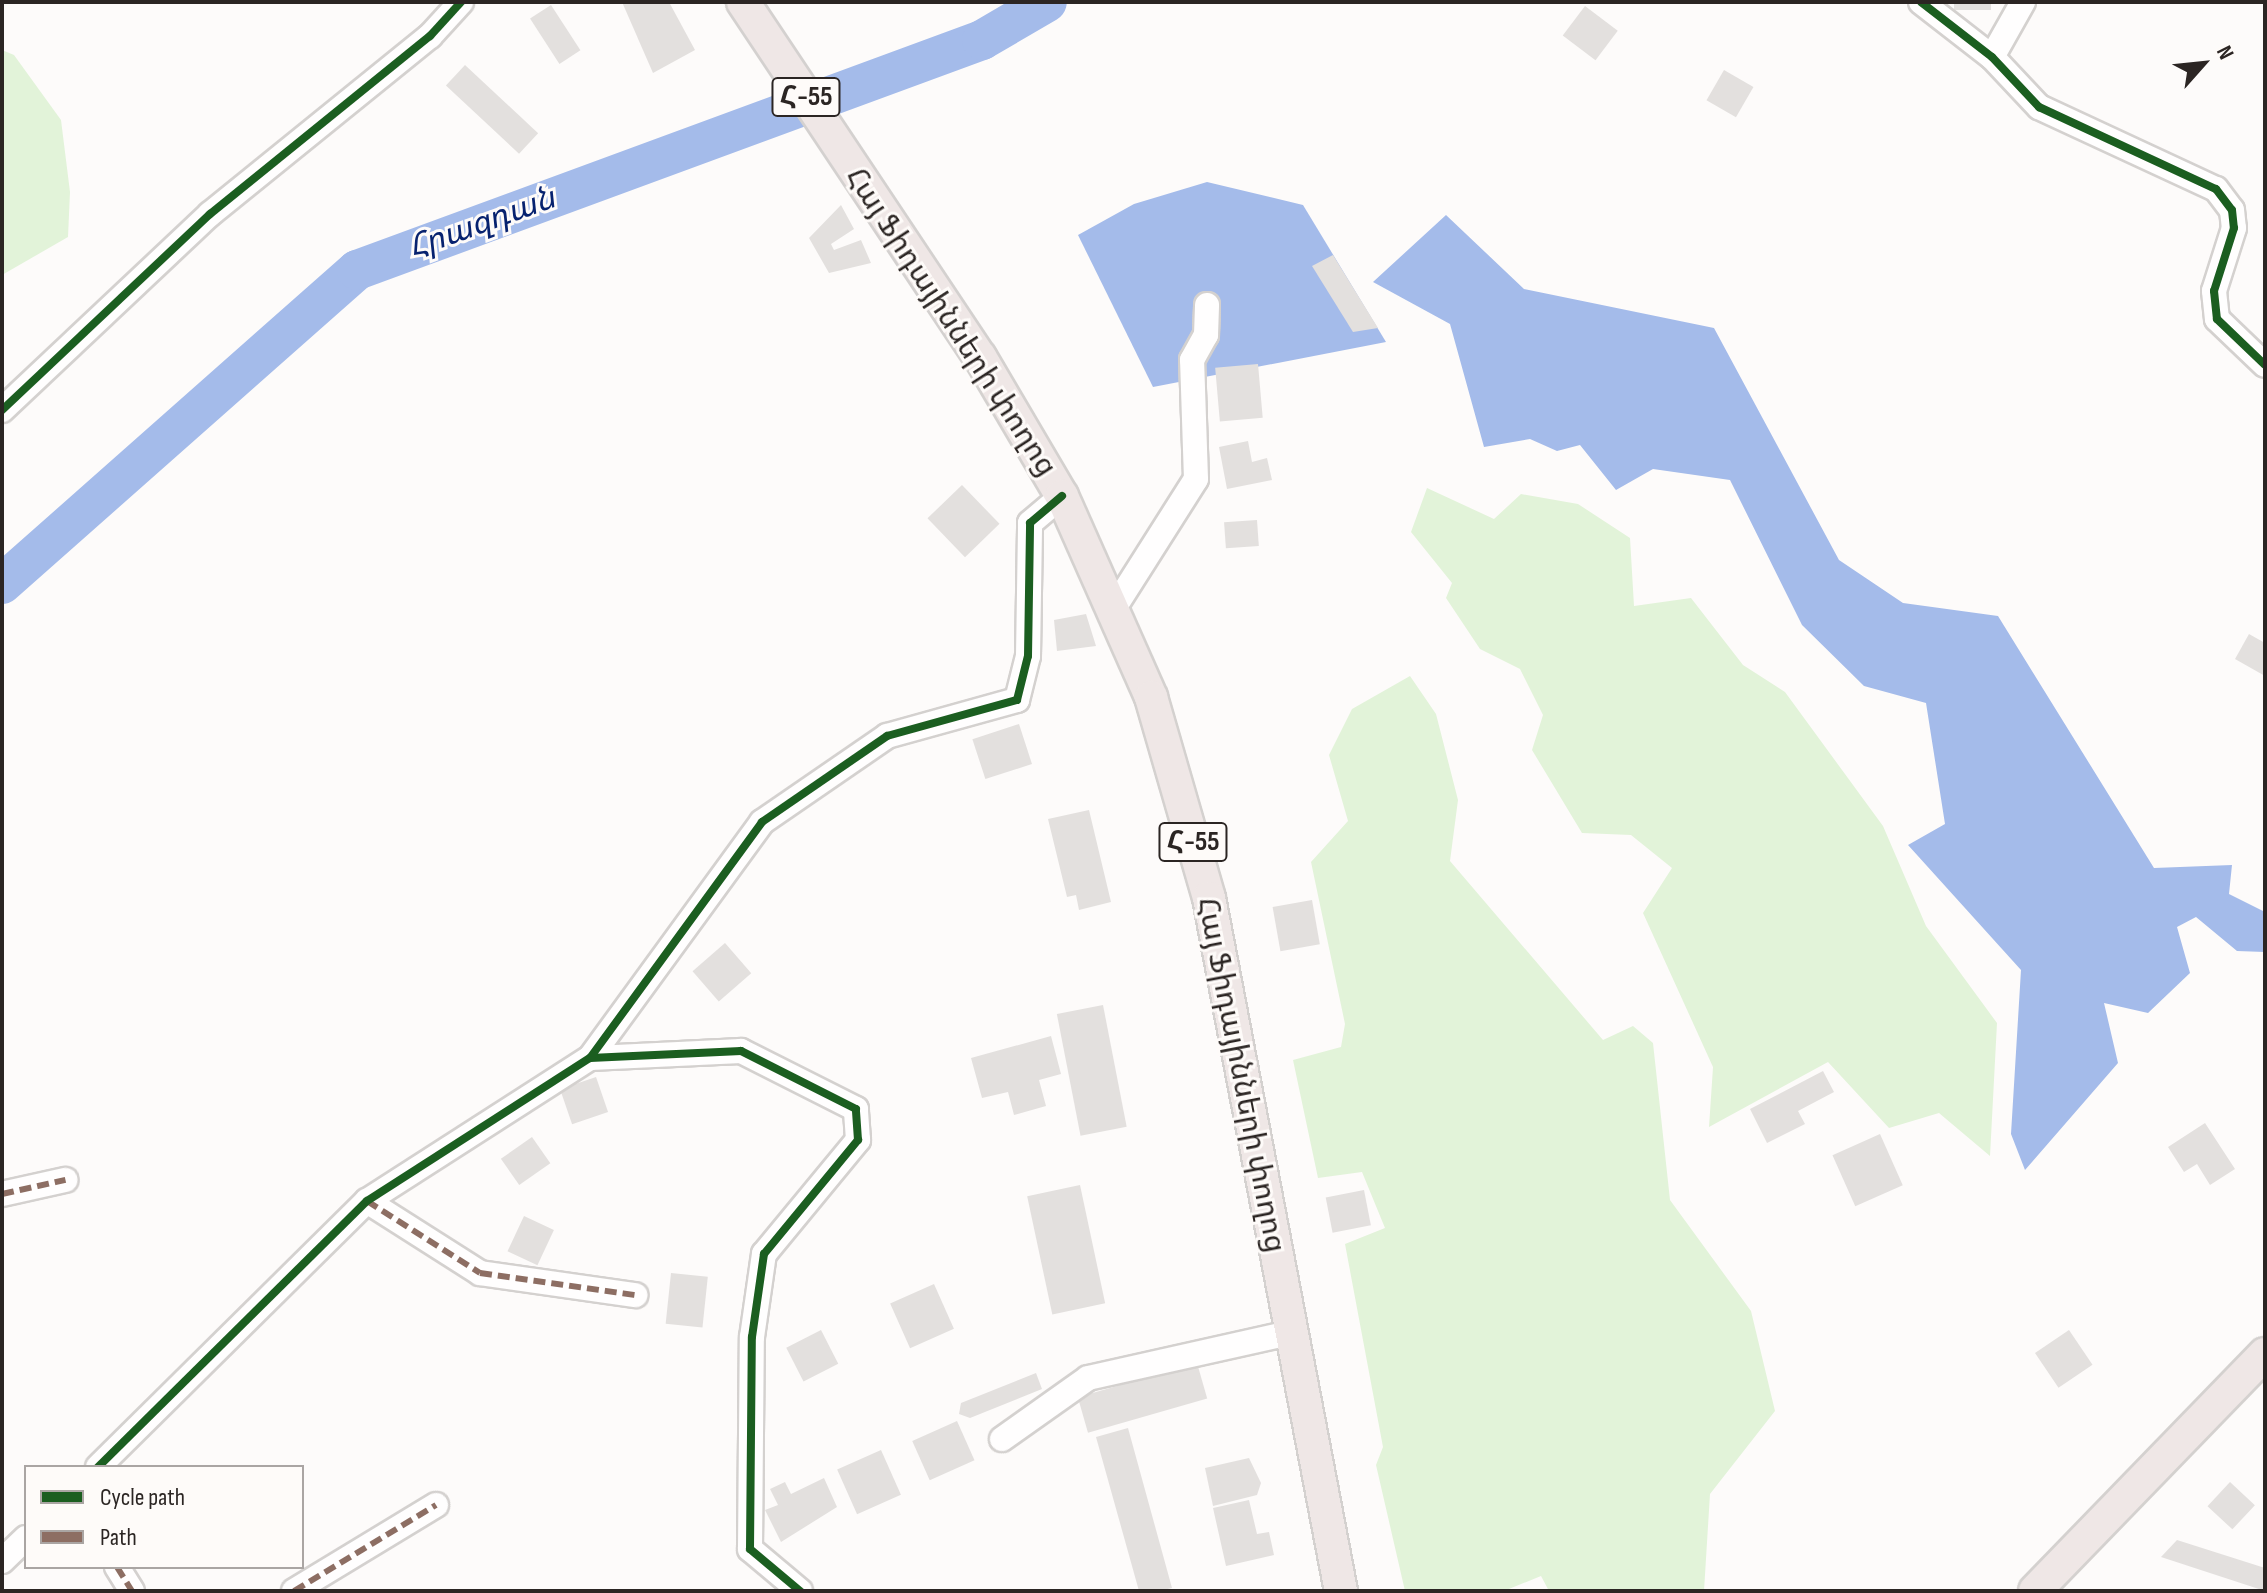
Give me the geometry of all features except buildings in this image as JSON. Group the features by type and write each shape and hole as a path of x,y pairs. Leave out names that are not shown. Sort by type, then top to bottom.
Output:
{"main road":[{"name":"Հայ Ֆիդայինների փողոց","path":"743,2 980,357 1062,496 1116,605 1209,898 1341,1591"},
{"path":"2048,1587 2265,1354"}],"street":[{"path":"2,410 210,214 430,36 461,2"},
{"path":"1921,2 1992,57 2039,107 2216,189 2232,210 2234,228 2214,291 2217,319 2265,365"},
{"path":"1992,57 2023,2"},
{"path":"1116,605 1196,479 1192,360 1206,335 1207,305"},
{"path":"100,1465 367,1201 590,1058 762,822 887,736 1017,700 1028,656 1030,523 1062,496"},
{"path":"590,1058 741,1051 856,1109 858,1140 764,1254 752,1337 750,1549 800,1591"},
{"path":"2,1194 65,1180"},
{"path":"367,1201 480,1273 635,1295"},
{"path":"1002,1439 1088,1378 1290,1333"},
{"path":"294,1591 436,1505"},
{"path":"2,1561 24,1540"},
{"path":"118,1569 132,1591"}],"green space":[{"path":"2,50 14,55 61,120 70,192 68,237 2,275"},
{"path":"1427,488 1494,519 1521,494 1578,504 1630,538 1634,606 1691,598 1743,665 1785,692 1883,826 1926,926 1997,1023 1990,1156 1939,1113 1889,1128 1828,1062 1709,1127 1713,1067 1643,913 1672,868 1631,835 1582,833 1532,750 1543,715 1520,669 1480,649 1446,598 1452,583 1411,532"},
{"path":"1410,676 1436,714 1458,800 1450,861 1603,1040 1633,1026 1653,1043 1670,1200 1751,1311 1775,1411 1710,1494 1704,1591 1549,1591 1541,1576 1504,1591 1405,1591 1376,1465 1383,1447 1345,1244 1385,1228 1362,1172 1318,1178 1293,1060 1341,1047 1345,1024 1311,862 1348,821 1329,755 1352,709"}],"water":[{"path":"1207,182 1303,205 1386,342 1153,387 1078,235 1134,204"},
{"path":"1446,215 1524,289 1714,328 1839,560 1903,603 1998,616 2154,868 2232,865 2229,894 2265,912 2265,952 2237,951 2196,917 2177,927 2190,973 2148,1013 2104,1003 2118,1063 2025,1170 2011,1134 2021,970 1908,845 1945,824 1926,703 1864,686 1802,625 1730,480 1653,469 1616,490 1580,445 1557,451 1530,439 1484,447 1450,324 1373,282"}],"waterway":[{"name":"Հրազդան","path":"2,584 357,270 982,40 1047,2"}],"marked path":[{"path":"2,1194 65,1180"},
{"path":"367,1201 480,1273 635,1295"},
{"path":"294,1591 436,1505"},
{"path":"118,1569 132,1591"}],"cycle path":[{"path":"2,410 210,214 430,36 461,2"},
{"path":"1921,2 1992,57 2039,107 2216,189 2232,210 2234,228 2214,291 2217,319 2265,365"},
{"path":"800,1591 750,1549 752,1337 764,1254 858,1140 856,1109 741,1051 590,1058 762,822 887,736 1017,700 1028,656 1030,523 1062,496"},
{"path":"100,1465 367,1201 590,1058"}]}
